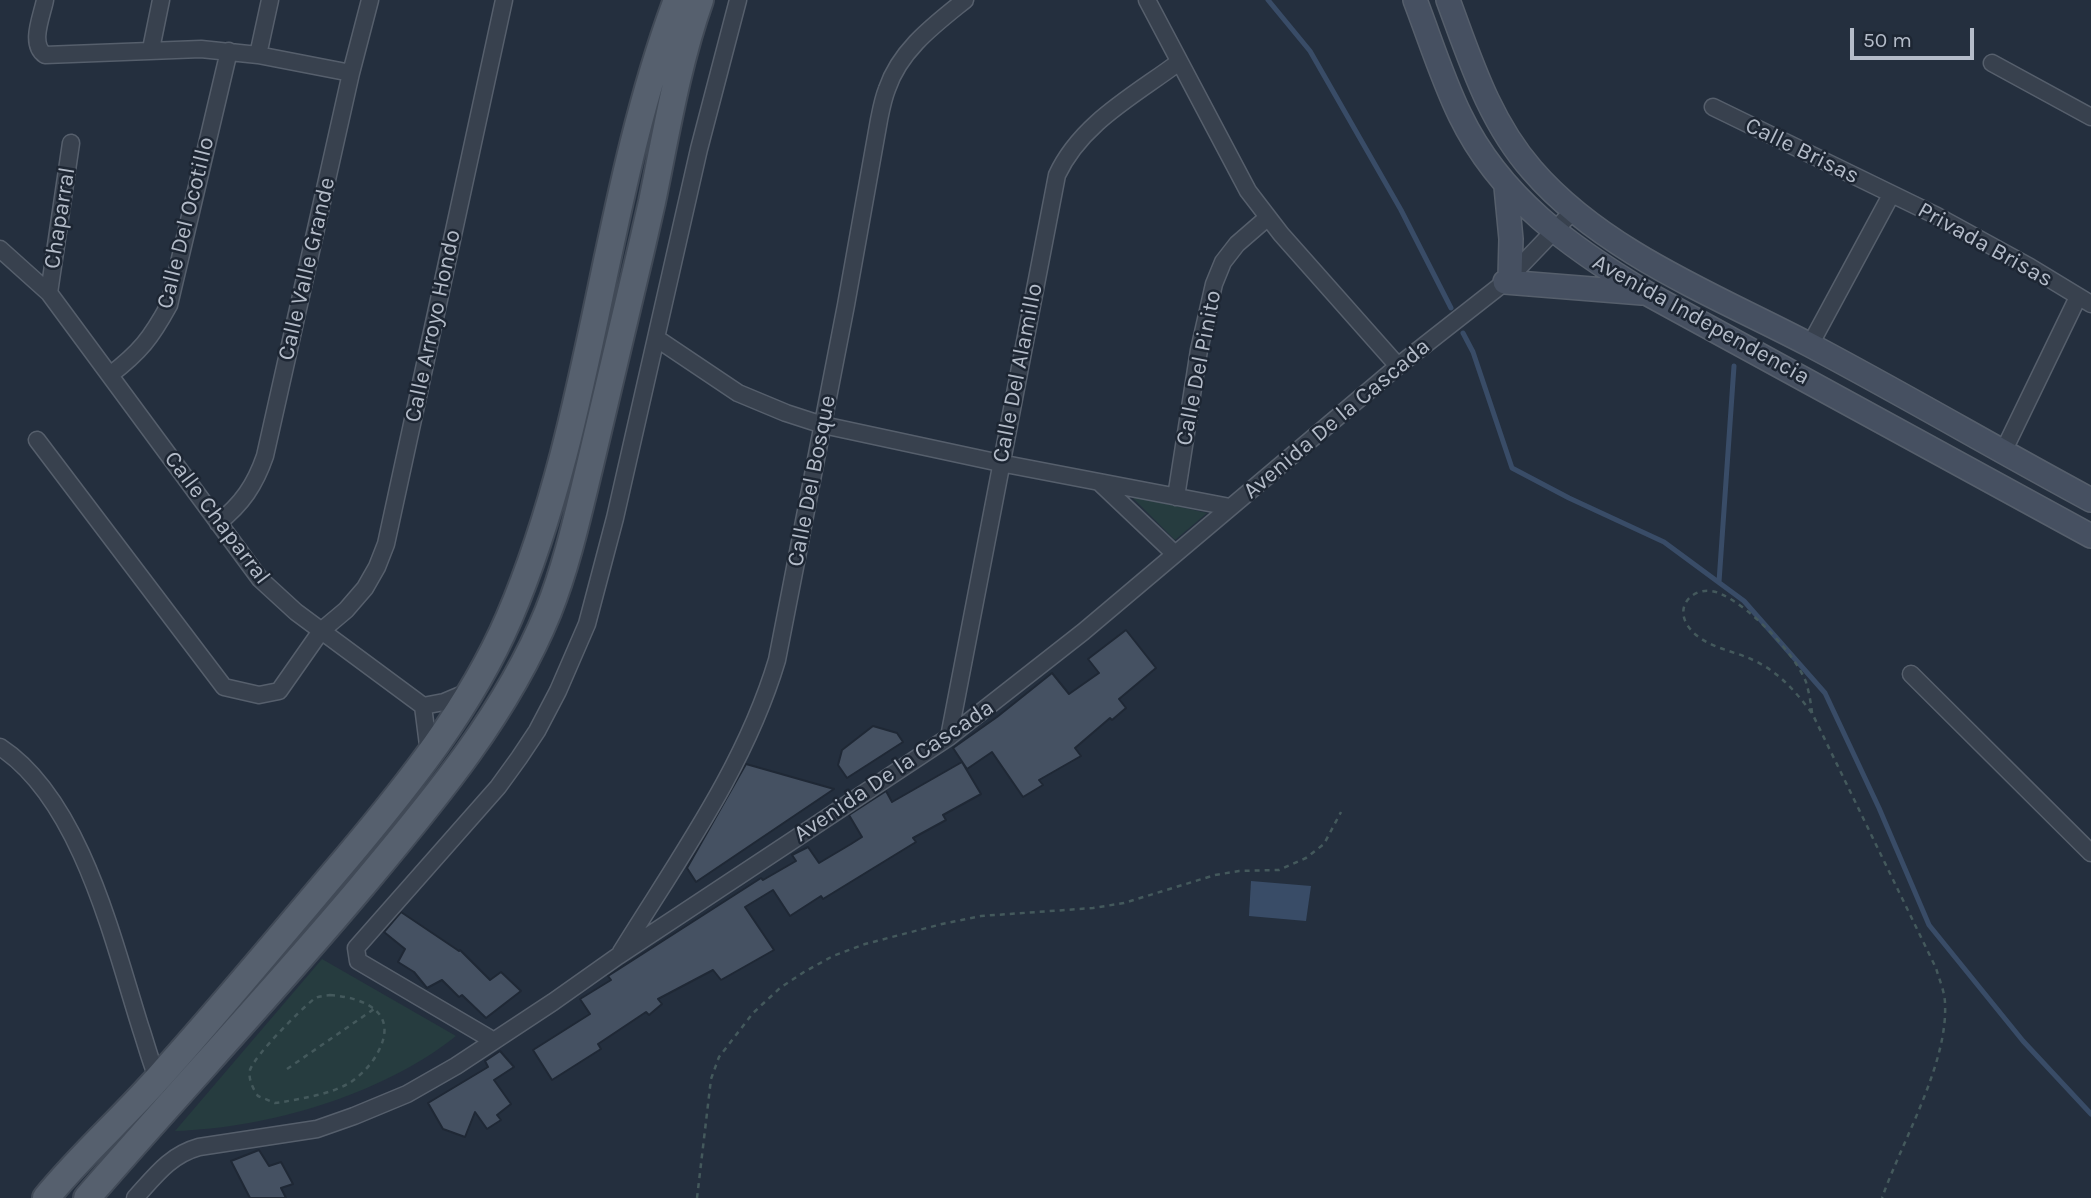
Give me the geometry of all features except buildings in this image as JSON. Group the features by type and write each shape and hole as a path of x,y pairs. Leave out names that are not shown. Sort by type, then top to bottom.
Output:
{"main road":[{"path":"46,1198 99,1137 158,1079 383,815 429,755 472,691 508,620 544,526 596,319 638,122 663,36 677,0"},
{"path":"87,1198 297,962 410,828 489,723 531,650 548,612 567,555 642,248 686,43 700,0"},
{"name":"Avenida Independencia","path":"1415,0 1461,118 1476,145 1506,187 1554,232 1648,294 2091,536"},
{"name":"Avenida Independencia","path":"1448,0 1472,67 1500,126 1532,170 1574,209 1612,238 1646,259 1810,345 2091,500"},
{"path":"1506,187 1511,239 1508,279 1648,294"}],"street":[{"path":"45,0 37,44 45,55 189,48 258,55 351,74"},
{"path":"151,49 161,0"},
{"path":"258,55 270,0"},
{"name":"Calle Valle Grande","path":"218,523 248,495 265,456 370,0"},
{"name":"Calle Arroyo Hondo","path":"37,440 224,687 259,695 279,691 321,631 346,611 365,588 386,544 504,0"},
{"path":"494,1041 358,961 356,948 498,787 537,731 587,624 699,149 738,0"},
{"name":"Calle Del Bosque","path":"618,956 729,777 757,717 776,660 887,88 900,62 913,45 965,0"},
{"path":"1147,0 1234,167 1267,218 1398,366"},
{"name":"Calle Del Ocotillo","path":"110,375 136,354 153,335 169,305 229,51"},
{"name":"Calle Del Alamillo","path":"949,737 1057,175 1078,139 1179,62"},
{"path":"1992,63 2091,117"},
{"name":"Calle Brisas","path":"1713,107 1891,195"},
{"name":"Chaparral","path":"48,293 71,143"},
{"path":"1810,345 1891,195"},
{"name":"Privada Brisas","path":"1891,195 1937,216 2085,301"},
{"name":"Avenida De la Cascada","path":"135,1198 167,1163 183,1152 199,1147 317,1129 407,1094 494,1041 949,737 1083,632 1398,366 1508,279 1574,209"},
{"name":"Calle Del Pinito","path":"1176,497 1199,350 1214,284 1223,262 1237,244 1267,218"},
{"name":"Calle Chaparral","path":"0,249 48,293 260,579 321,631 422,706"},
{"path":"2003,452 2085,301"},
{"path":"656,338 738,393 786,414 823,425 1000,463 1230,507"},
{"path":"1100,482 1175,554"},
{"path":"1911,674 2091,853"},
{"path":"429,755 422,706 444,702 472,691"},
{"path":"0,747 40,784 73,839 105,918 158,1079 170,1106"}],"path":[{"path":"1812,713 1805,679 1792,658 1752,615 1718,592 1707,590 1695,593 1688,599 1682,610 1691,630 1710,644 1751,659 1771,670 1792,688 1812,713 1936,968 1945,1002 1944,1034 1931,1077 1882,1198"},
{"path":"697,1198 711,1079 719,1057 752,1013 780,988 804,972 865,944 942,924 981,916 1113,905 1149,897 1215,875 1239,871 1279,870 1306,858 1324,844 1341,812"},
{"path":"330,995 354,998 374,1009 382,1017 386,1036 372,1062 354,1080 336,1088 283,1102 275,1103 258,1096 250,1081 249,1072 254,1063 263,1050 316,997 330,995"},
{"path":"287,1069 374,1009"}],"green space":[{"path":"1131,496 1207,513 1175,540"},
{"path":"322,959 456,1036 394,1075 323,1105 248,1123 175,1131"}],"water":[{"path":"1251,881 1311,886 1306,921 1249,916"}],"waterway":[{"path":"1268,0 1310,51 1401,210 1451,308"},
{"path":"1463,333 1473,352 1512,468 1664,542 1744,601 1825,693 1879,808 1929,925 2023,1041 2091,1114"},
{"path":"1719,582 1734,366"}]}
